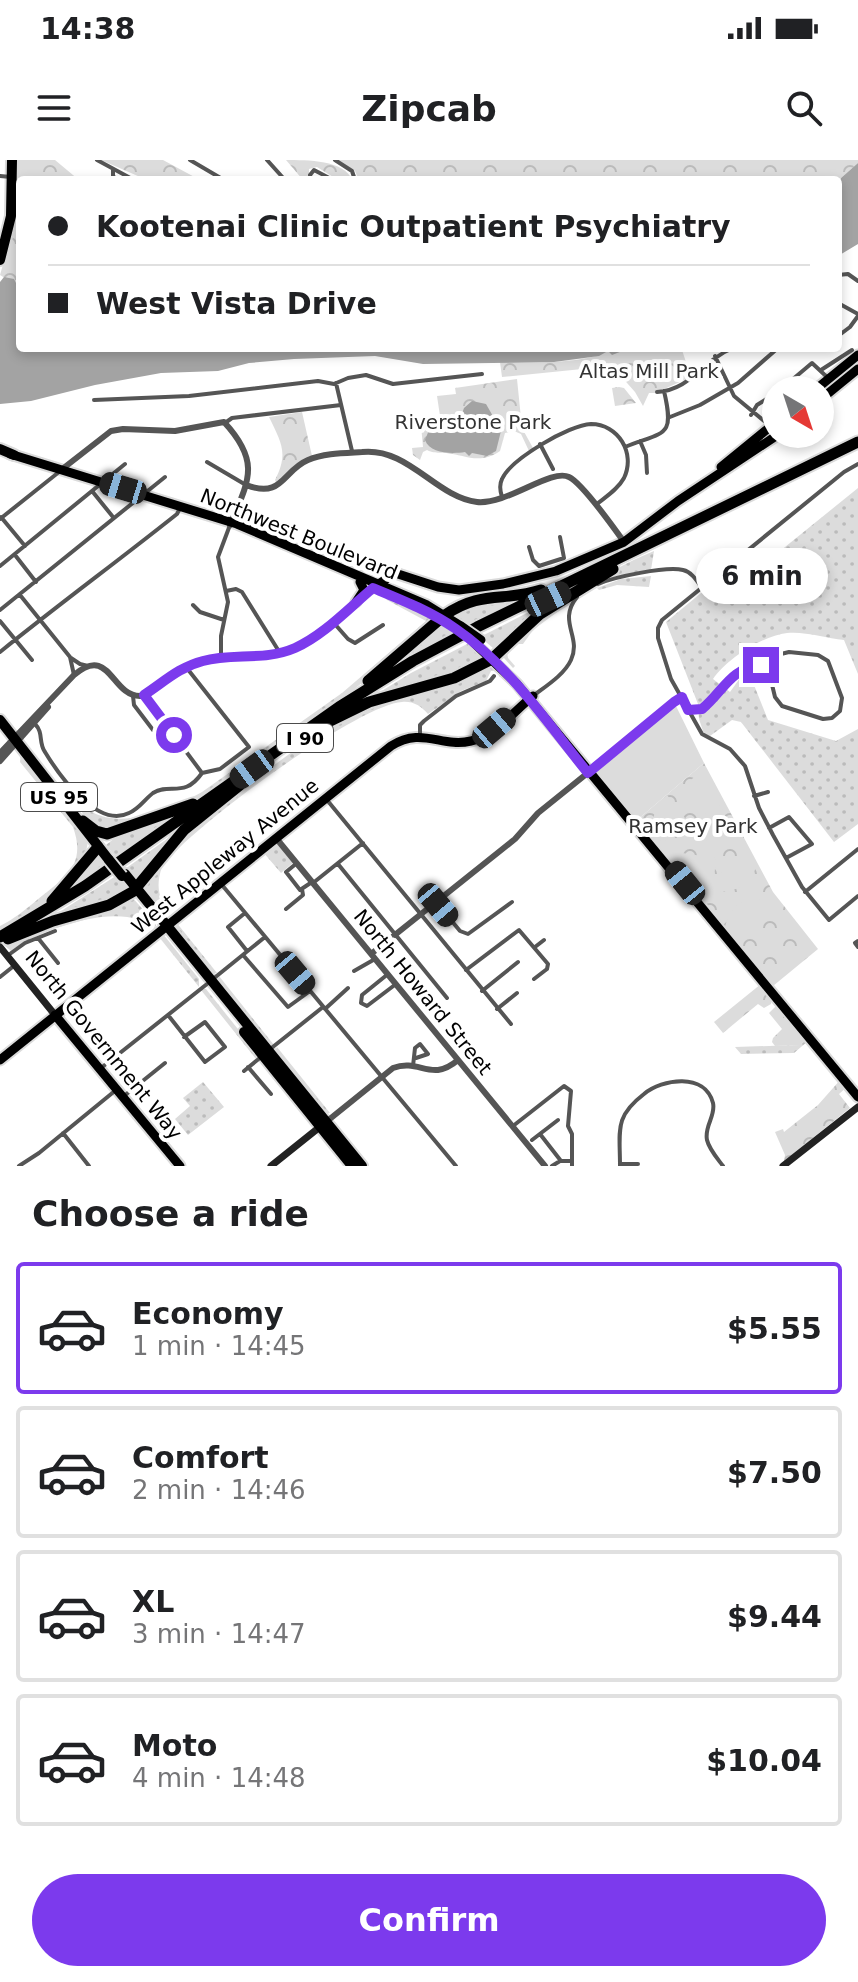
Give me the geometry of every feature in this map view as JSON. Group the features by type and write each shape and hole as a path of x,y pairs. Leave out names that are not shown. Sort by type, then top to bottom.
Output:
{"highway":[{"path":"0,260 11,216 12,160"},
{"name":"I 90","path":"494,657 540,614 627,561 858,442"},
{"name":"I 90","path":"4,944 413,661 612,561 656,544 858,449"},
{"path":"0,451 14,455"},
{"path":"442,617 472,600 538,591 612,561"},
{"name":"I 90","path":"323,722 427,660 627,561"},
{"name":"I 90","path":"323,722 442,617"},
{"path":"323,722 369,702 454,678 494,657"},
{"name":"US 95","path":"0,720 323,1124 362,1166"},
{"name":"US 95","path":"14,738 100,845"},
{"path":"83,821 104,834 126,828 192,805 250,773"},
{"name":"I 90","path":"135,890 184,830 250,773"},
{"path":"4,944 59,895 100,845 126,828"},
{"path":"4,944 53,921 109,905 135,890"},
{"name":"US 95","path":"323,1124 352,1166"}],"main road":[{"path":"832,376 855,353"},
{"path":"834,389 858,369"},
{"path":"356,602 369,583 392,574 409,576 447,589 503,584 556,571 624,542 762,438"},
{"name":"Northwest Boulevard","path":"0,451 61,470"},
{"name":"Northwest Boulevard","path":"14,455 98,486 142,495 231,524 442,617"},
{"path":"409,576 395,577 392,586 427,605"},
{"name":"Northwest Boulevard","path":"369,583 427,605 442,617"},
{"path":"442,617 478,642 531,698 858,1094"},
{"path":"420,736 455,742 477,739 531,698"},
{"name":"West Appleway Avenue","path":"0,1060 400,740 420,736"},
{"name":"North Government Way","path":"4,944 15,965 180,1166"},
{"path":"783,1166 858,1107"},
{"path":"271,1166 323,1124"}],"street":[{"path":"97,160 126,176"},
{"path":"190,160 217,176"},
{"path":"267,160 281,176"},
{"path":"335,160 352,171 354,176"},
{"path":"113,170 113,176"},
{"path":"311,176 312,171 316,170 326,176"},
{"path":"0,176 13,177"},
{"path":"842,333 858,315"},
{"path":"657,392 686,383 715,356 724,352"},
{"path":"670,417 692,409 747,377 774,352"},
{"path":"821,370 855,353"},
{"path":"715,356 738,401 762,420"},
{"path":"797,376 812,363 826,376"},
{"path":"94,400 189,396 318,381 336,383 366,375 393,384 482,374"},
{"path":"336,383 352,453"},
{"path":"625,447 665,430 670,417 664,391"},
{"path":"752,413 762,402"},
{"path":"25,546 1,518 102,437 115,430 170,432 225,423 232,418 341,405"},
{"path":"221,658 221,636 228,605 218,557 250,474 249,460 225,423"},
{"path":"502,499 502,477 540,444 589,424 612,431 625,447 628,462 624,478 595,505"},
{"path":"640,441 646,455 647,473"},
{"path":"540,444 553,469"},
{"path":"207,462 246,485 262,489 284,482 306,461 373,451 394,456 467,500 481,502 502,499 561,475 574,480 624,542"},
{"path":"0,566 125,464"},
{"path":"858,464 844,472 662,620 658,631 664,664 688,710 702,734 730,749 742,761 769,828 805,892 829,920 858,896"},
{"path":"0,610 165,477"},
{"path":"98,486 113,518"},
{"path":"0,652 97,578 181,508"},
{"path":"529,547 533,560 539,566 564,558 560,537"},
{"path":"14,554 36,582"},
{"path":"531,698 570,662 574,644 568,614 577,597 603,582 645,573 684,570 702,588"},
{"path":"226,591 236,589 242,592 280,653"},
{"path":"20,595 70,657 78,663 106,669 124,691 133,696 144,695 186,667 221,658 280,653 304,643 356,602"},
{"path":"193,605 201,613 224,620"},
{"path":"0,621 32,660"},
{"path":"333,622 355,643 383,625"},
{"path":"688,710 699,710 705,706 736,672 767,664 787,652 824,657 842,698 841,708 832,718 823,719 782,706 775,697 767,664"},
{"path":"70,657 74,675"},
{"path":"0,753 74,675 88,666"},
{"path":"34,723 41,731 43,751 85,803 106,814 127,814 158,791 179,790 202,773 220,769 249,747 186,667"},
{"path":"420,736 420,725 451,699 490,681 494,676"},
{"path":"144,695 202,773"},
{"path":"133,696 134,705 153,730"},
{"path":"0,761 14,738 34,723 54,697"},
{"path":"354,971 395,934 515,839 535,816 682,697"},
{"path":"754,796 768,792"},
{"path":"326,798 511,1024"},
{"path":"769,828 789,817 812,844 786,858"},
{"name":"North Howard Street","path":"276,838 545,1166"},
{"path":"297,863 286,874 298,889 302,889 363,843"},
{"path":"805,892 858,849"},
{"path":"338,864 447,998"},
{"path":"220,883 456,1166"},
{"path":"286,909 303,895 302,889"},
{"path":"436,902 460,931 467,934 475,932 512,902"},
{"path":"245,913 228,927 288,1007 310,991"},
{"path":"466,970 519,930 549,966 534,979"},
{"path":"4,944 22,945 55,931"},
{"path":"99,1070 265,937"},
{"path":"38,938 58,963"},
{"path":"535,947 544,940"},
{"path":"482,991 518,962"},
{"path":"0,977 15,965"},
{"path":"388,974 362,995 361,1003 367,1006 372,1004 396,984"},
{"path":"271,1094 246,1069 348,988"},
{"path":"497,1009 517,993"},
{"path":"168,1015 184,1037 205,1062 225,1047 205,1022 184,1037"},
{"path":"323,1124 397,1066 415,1062 436,1071 449,1068 458,1060"},
{"path":"19,1166 165,1063"},
{"path":"638,1164 620,1165 621,1118 627,1107 653,1086 674,1082 701,1086 713,1102 706,1131 707,1143 723,1166"},
{"path":"513,1126 567,1086 571,1091 568,1126 572,1134 572,1163 561,1161 552,1166"},
{"path":"532,1140 558,1120"},
{"path":"63,1133 89,1166"},
{"path":"540,1134 561,1161"}],"green space":[{"path":"17,160 55,160 74,176 18,176"},
{"path":"101,160 163,160 193,176 138,176"},
{"path":"286,160 334,165 350,176 332,176 317,167 309,169 309,176 300,176"},
{"path":"337,160 858,160 842,177 357,176 355,171"},
{"path":"16,214 16,285 0,275"},
{"name":"Altas Mill Park","path":"605,352 683,352 691,377 662,390 662,393 649,393 643,406 612,366 502,377 500,362 570,361"},
{"name":"Riverstone Park","path":"517,379 522,428 533,448 529,451 521,434 514,431 505,433 500,451 486,458 427,450 420,460 413,455 412,448 423,447 421,425 440,416 437,396 456,394 455,388"},
{"path":"612,388 624,388 636,403 615,406"},
{"path":"302,412 312,456 277,484 275,480 282,462 282,448 269,417"},
{"path":"858,488 858,674 844,640 794,633 777,635 756,644 727,664 713,679 730,692 740,678 750,675 768,720 836,741 858,729 858,824 834,842 741,722 732,720 710,736 704,734 698,704 666,622 753,550 764,564"},
{"path":"654,551 651,570 613,577 595,584 533,630 523,644 515,644 507,652 515,666 513,668 504,658 504,653 518,638 553,609 594,581"},
{"path":"651,576 649,587 617,585 597,588 621,579"},
{"path":"542,592 468,628 451,615 483,600"},
{"path":"381,593 429,616 429,626 331,709 209,793 188,805 111,831 95,829 62,787 65,784 92,812 119,819 148,815 202,792 342,693 426,621 387,600"},
{"path":"564,594 499,648 493,648 480,637"},
{"path":"439,624 456,632 375,679"},
{"path":"469,643 487,658 460,674 367,700 411,673"},
{"path":"491,665 503,674 500,677 497,671 491,671 486,681 461,691 428,714 410,702 380,708 313,745 237,799 177,849 162,867 159,893 171,917 169,919 142,888 198,821 322,730 349,713"},
{"path":"675,704 704,763 636,821 596,769"},
{"path":"21,751 88,838 85,854 68,882 42,906 0,934 0,926 64,878 77,852 73,827 20,762"},
{"name":"Ramsey Park","path":"704,763 773,892 818,949 773,986 636,821"},
{"path":"701,771 723,800 719,804 726,828 723,839 714,850 693,825 706,813 687,810 674,795"},
{"path":"667,795 688,822 662,843 655,830 654,818 658,806"},
{"path":"189,808 118,860 106,845 121,833"},
{"path":"185,826 135,882 125,869"},
{"path":"276,842 294,862 281,873 263,852"},
{"path":"97,851 111,864 61,898"},
{"path":"682,853 716,858 713,890 699,887 689,879 683,868"},
{"path":"723,858 756,860 756,867 746,884 720,892"},
{"path":"119,874 131,890 128,894 47,920"},
{"path":"131,896 156,924 155,930 142,921 104,917 62,926 11,951 4,945 30,932"},
{"path":"760,898 757,931 725,927 737,905"},
{"path":"176,922 217,973 212,974 175,930 173,925"},
{"path":"163,934 199,979 199,987 159,937"},
{"path":"219,976 274,1045 271,1046 217,981"},
{"path":"761,984 772,999 771,1004 764,1008 758,1004 723,1033 714,1022"},
{"path":"206,989 257,1053 256,1059 201,990"},
{"path":"776,1006 807,1039 800,1045 775,1046 772,1042 782,1029 769,1013"},
{"path":"807,1039 794,1053 741,1054 735,1047 799,1045"},
{"path":"277,1047 330,1113 323,1113 274,1053"},
{"path":"841,1079 847,1087 839,1094 850,1108 784,1161 785,1155 775,1132 783,1129 784,1132 818,1105"},
{"path":"203,1082 224,1107 188,1135 175,1119 190,1106 183,1098"}],"shaded area":[{"path":"858,163 858,244 842,254 842,177"},
{"path":"4,277 14,279 16,283 16,352 606,352 599,356 554,362 423,364 375,356 294,359 249,363 218,371 161,373 31,401 0,404 0,282"},
{"path":"472,401 486,404 494,418 493,423 501,431 496,451 487,456 472,453 469,456 465,452 448,453 428,445 425,440 431,425 443,421 452,427 458,425 464,408"}],"route":[{"path":"174,735 144,695 167,677 206,660 267,656 294,648 315,636 373,588 440,619 474,643 517,684 588,773 682,697 688,710 702,709 732,675 747,667 761,665"}]}
